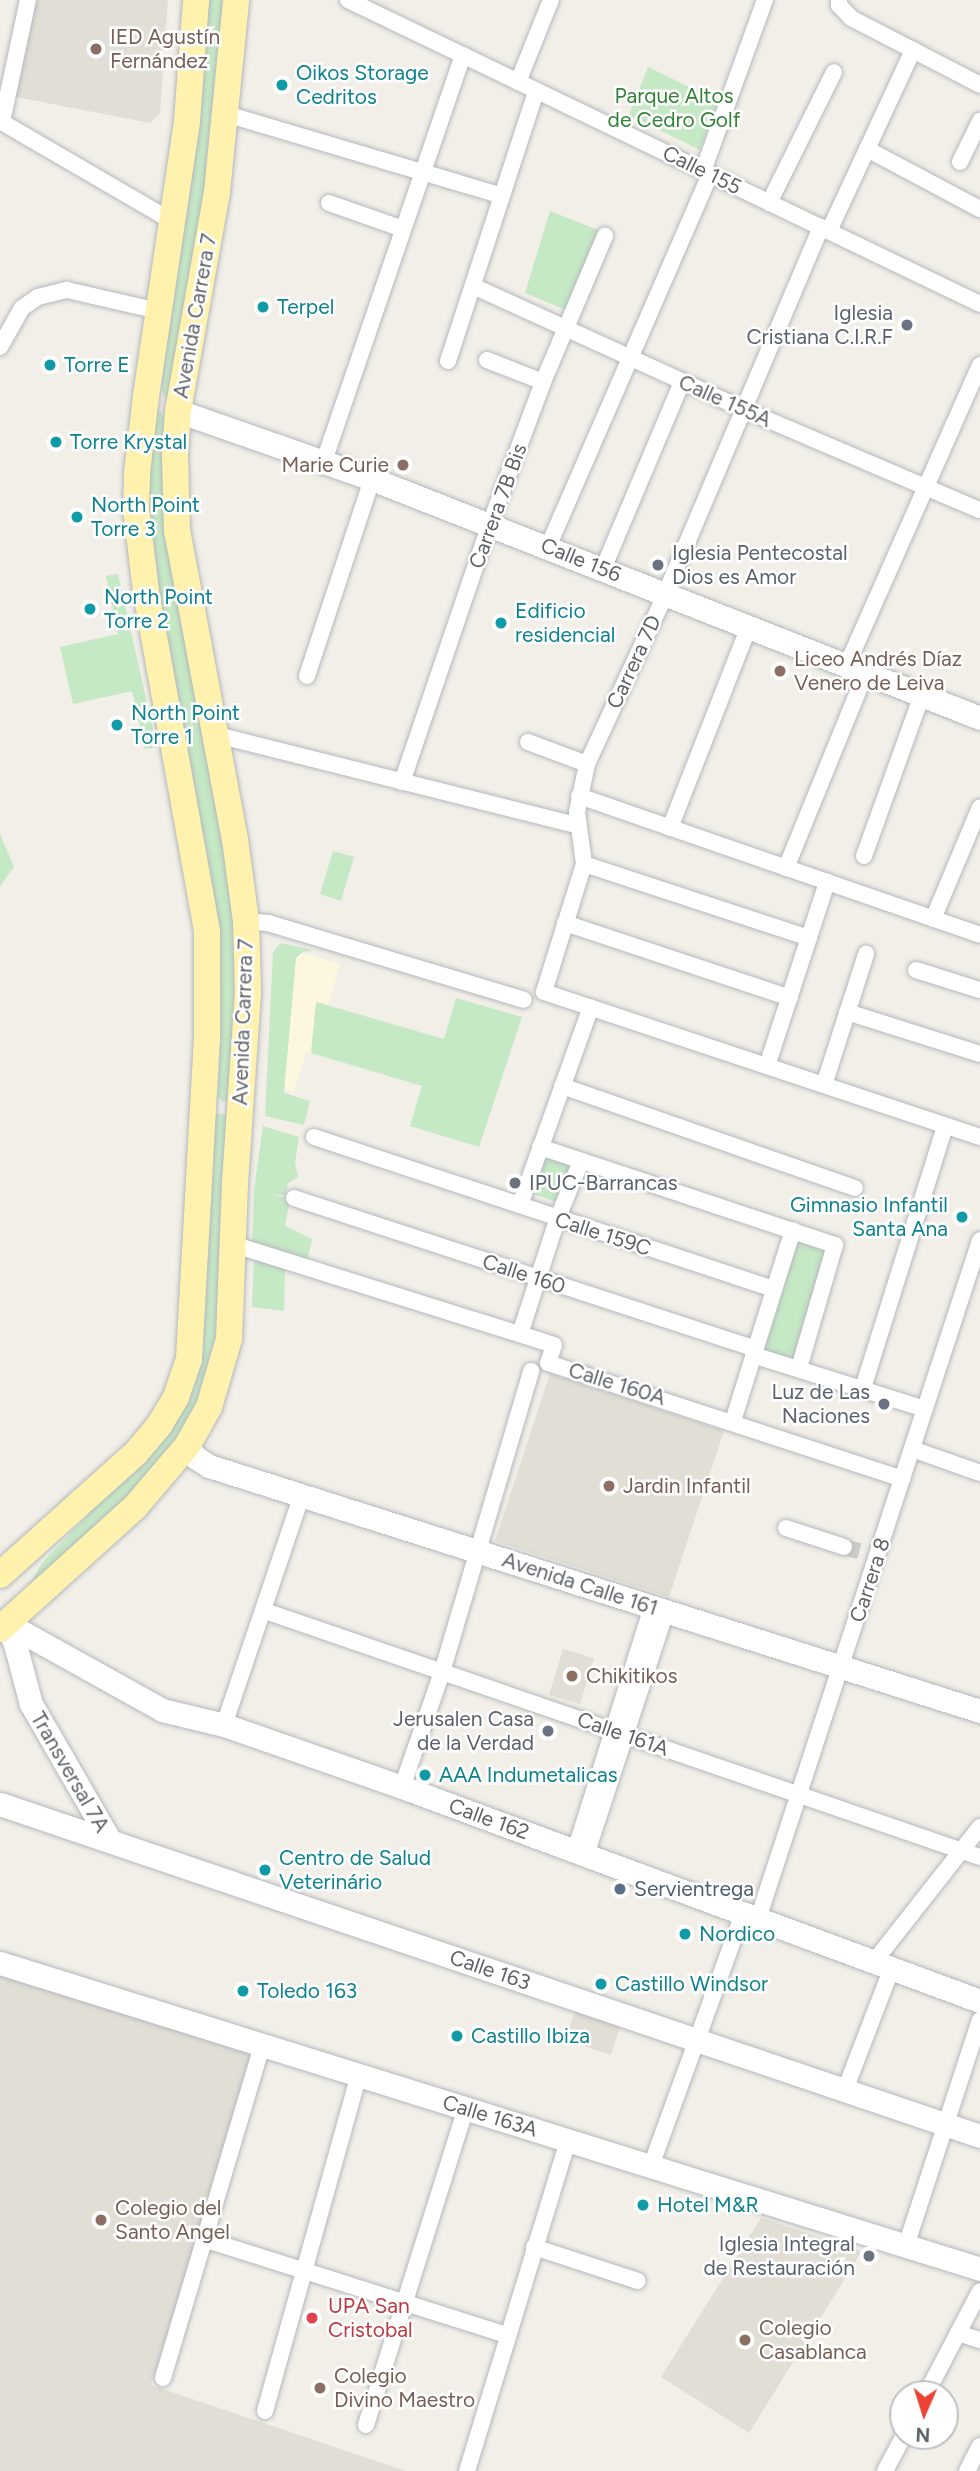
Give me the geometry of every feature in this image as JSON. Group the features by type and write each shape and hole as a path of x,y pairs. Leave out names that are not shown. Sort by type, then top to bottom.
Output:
{"main road":[{"name":"Avenida Carrera 7","path":"0,1575 136,1453 160,1424 184,1377 192,1327 192,1269 206,1056 207,931 138,534 137,473 187,121 196,0"},
{"name":"Avenida Carrera 7","path":"2,1625 135,1507 187,1446 209,1407 229,1339 240,1092 248,991 246,921 235,841 177,531 175,454 178,411 217,192 236,0"},
{"path":"157,324 157,392 167,408 178,411"},
{"path":"206,1056 215,1102 219,1107 230,1105 240,1092"},
{"path":"2,1625 21,1577 65,1519"}],"street":[{"path":"28,0 7,63 1,122 172,221"},
{"name":"Calle 155","path":"348,0 980,304"},
{"path":"518,82 551,0"},
{"path":"548,547 706,172 765,0"},
{"path":"839,2 851,18 980,85"},
{"name":"Carrera 7D","path":"591,1007 544,992 584,864 583,844 578,827 579,796 587,764 665,594 825,229 867,149 913,50"},
{"path":"324,461 463,55"},
{"path":"769,202 834,72"},
{"path":"448,361 536,91"},
{"path":"226,114 502,196"},
{"path":"960,162 980,121"},
{"path":"867,149 980,209"},
{"path":"329,203 403,229"},
{"name":"Carrera 7B Bis","path":"402,782 490,524 543,382 606,236"},
{"name":"Calle 155A","path":"473,286 745,410 980,510"},
{"path":"0,348 22,308 38,297 67,290 157,324"},
{"path":"487,360 543,382"},
{"path":"786,868 857,668 927,487 980,365"},
{"path":"603,569 682,382"},
{"name":"Calle 156","path":"178,411 324,461 490,524 980,718"},
{"path":"307,676 372,479"},
{"path":"670,828 749,626"},
{"path":"864,856 922,695"},
{"path":"213,734 578,827"},
{"path":"527,742 587,764"},
{"path":"579,796 980,935"},
{"path":"933,919 980,807"},
{"path":"584,864 809,938"},
{"path":"767,1066 827,882"},
{"path":"246,921 272,924 524,1000"},
{"path":"565,923 790,998"},
{"path":"824,1085 866,954"},
{"path":"916,970 980,990"},
{"path":"520,1205 591,1007 980,1137"},
{"path":"847,1012 980,1054"},
{"path":"562,1086 855,1188"},
{"path":"863,1388 945,1126"},
{"name":"Calle 159C","path":"314,1138 520,1205 557,1220 774,1289"},
{"path":"540,1147 835,1245 799,1368"},
{"path":"520,1334 557,1220 581,1161"},
{"name":"Calle 160","path":"294,1198 925,1409"},
{"path":"733,1421 793,1230"},
{"name":"Carrera 8","path":"651,2166 696,2040 751,1916 799,1794 841,1667 872,1555 903,1479 980,1240"},
{"name":"Calle 160A","path":"232,1244 554,1345 548,1363 733,1421 903,1479"},
{"path":"402,1787 442,1672 531,1371"},
{"name":"Avenida Calle 161","path":"187,1446 195,1457 209,1466 980,1711"},
{"path":"912,1449 980,1473"},
{"path":"224,1725 265,1611 302,1495"},
{"path":"786,1528 844,1546"},
{"path":"581,1853 659,1609"},
{"name":"Calle 161A","path":"265,1611 980,1857"},
{"name":"Calle 162","path":"2,1625 162,1710 224,1725 402,1787 980,2001"},
{"name":"Transversal 7A","path":"2,1625 36,1714 110,1841"},
{"name":"Calle 163","path":"0,1804 980,2136"},
{"path":"845,2090 882,1966 960,1850 980,1827"},
{"name":"Calle 163A","path":"0,1962 980,2269"},
{"path":"906,2246 980,2020"},
{"path":"163,2378 262,2045"},
{"path":"265,2411 359,2075"},
{"path":"366,2425 466,2108"},
{"path":"467,2471 506,2335 568,2140"},
{"path":"204,2239 506,2335"},
{"path":"534,2247 638,2281"},
{"path":"933,2380 980,2291"},
{"path":"958,2333 980,2340"},
{"path":"967,2471 980,2446"},
{"path":"885,2471 896,2450"}],"shaded area":[{"name":"IED Agustín Fernández","path":"36,0 168,0 160,113 150,123 16,97"},
{"path":"301,953 340,964 328,1005 316,1002 311,1053 306,1052 294,1092 284,1089 296,958"},
{"name":"Jardin Infantil","path":"550,1373 724,1431 669,1597 495,1541"},
{"name":"Chikitikos","path":"563,1649 594,1658 580,1704 549,1695"},
{"name":"Colegio del Santo Angel","path":"0,1975 255,2055 151,2385 406,2471 0,2471"},
{"path":"576,2009 621,2024 611,2055 565,2040"},
{"name":"Colegio Casablanca","path":"761,2218 862,2251 749,2433 661,2377"}],"green space":[{"path":"205,0 225,0 206,193 170,399 163,395 161,385 181,243"},
{"name":"Parque Altos de Cedro Golf","path":"648,67 718,101 700,150 629,115"},
{"path":"550,211 601,231 568,311 525,293"},
{"path":"151,403 169,420 231,875 235,958 229,1099 223,1102 218,1097 221,1004 218,943 148,542"},
{"path":"118,574 157,747 145,749 132,691 73,704 60,647 118,634 106,576"},
{"path":"0,834 14,867 0,886"},
{"path":"333,851 354,857 341,901 320,894"},
{"path":"280,943 313,950 303,952 296,958 284,1093 310,1101 304,1125 265,1116 273,953"},
{"path":"456,998 522,1017 479,1147 410,1126 422,1086 311,1053 316,1002 444,1039"},
{"path":"215,1114 229,1114 223,1309 201,1400 176,1447 135,1493 23,1595 42,1563 170,1429"},
{"path":"263,1126 299,1137 295,1163 298,1177 288,1183 286,1196 271,1194 290,1199 285,1226 312,1239 306,1267 252,1250 254,1189"},
{"path":"539,1152 576,1163 563,1204 527,1192"},
{"path":"795,1241 830,1251 815,1303 807,1301 817,1305 799,1361 760,1349"},
{"path":"254,1257 285,1265 284,1311 252,1307"}],"tunnel":[{"path":"844,1547 866,1553"}],"place":[{"name":"IED Agustín Fernández","path":"96,49"},
{"name":"Oikos Storage Cedritos","path":"282,85"},
{"name":"Terpel","path":"263,307"},
{"name":"Iglesia Cristiana C.I.R.F","path":"907,325"},
{"name":"Torre E","path":"50,365"},
{"name":"Torre Krystal","path":"56,442"},
{"name":"Marie Curie","path":"403,465"},
{"name":"North Point Torre 3","path":"77,517"},
{"name":"Iglesia Pentecostal Dios es Amor","path":"658,565"},
{"name":"North Point Torre 2","path":"90,609"},
{"name":"Edificio residencial","path":"501,623"},
{"name":"Liceo Andrés Díaz Venero de Leiva","path":"780,671"},
{"name":"North Point Torre 1","path":"117,725"},
{"name":"IPUC-Barrancas","path":"515,1183"},
{"name":"Gimnasio Infantil Santa Ana","path":"962,1217"},
{"name":"Luz de Las Naciones","path":"884,1404"},
{"name":"Jardin Infantil","path":"609,1486"},
{"name":"Chikitikos","path":"572,1676"},
{"name":"Jerusalen Casa de la Verdad","path":"548,1731"},
{"name":"AAA Indumetalicas","path":"425,1775"},
{"name":"Centro de Salud Veterinário","path":"265,1870"},
{"name":"Servientrega","path":"620,1889"},
{"name":"Nordico","path":"685,1934"},
{"name":"Castillo Windsor","path":"601,1984"},
{"name":"Toledo 163","path":"243,1991"},
{"name":"Castillo Ibiza","path":"457,2036"},
{"name":"Hotel M&R","path":"643,2205"},
{"name":"Colegio del Santo Angel","path":"101,2220"},
{"name":"Iglesia Integral de Restauración","path":"869,2256"},
{"name":"UPA San Cristobal","path":"312,2318"},
{"name":"Colegio Casablanca","path":"745,2340"},
{"name":"Colegio Divino Maestro","path":"320,2388"}]}
